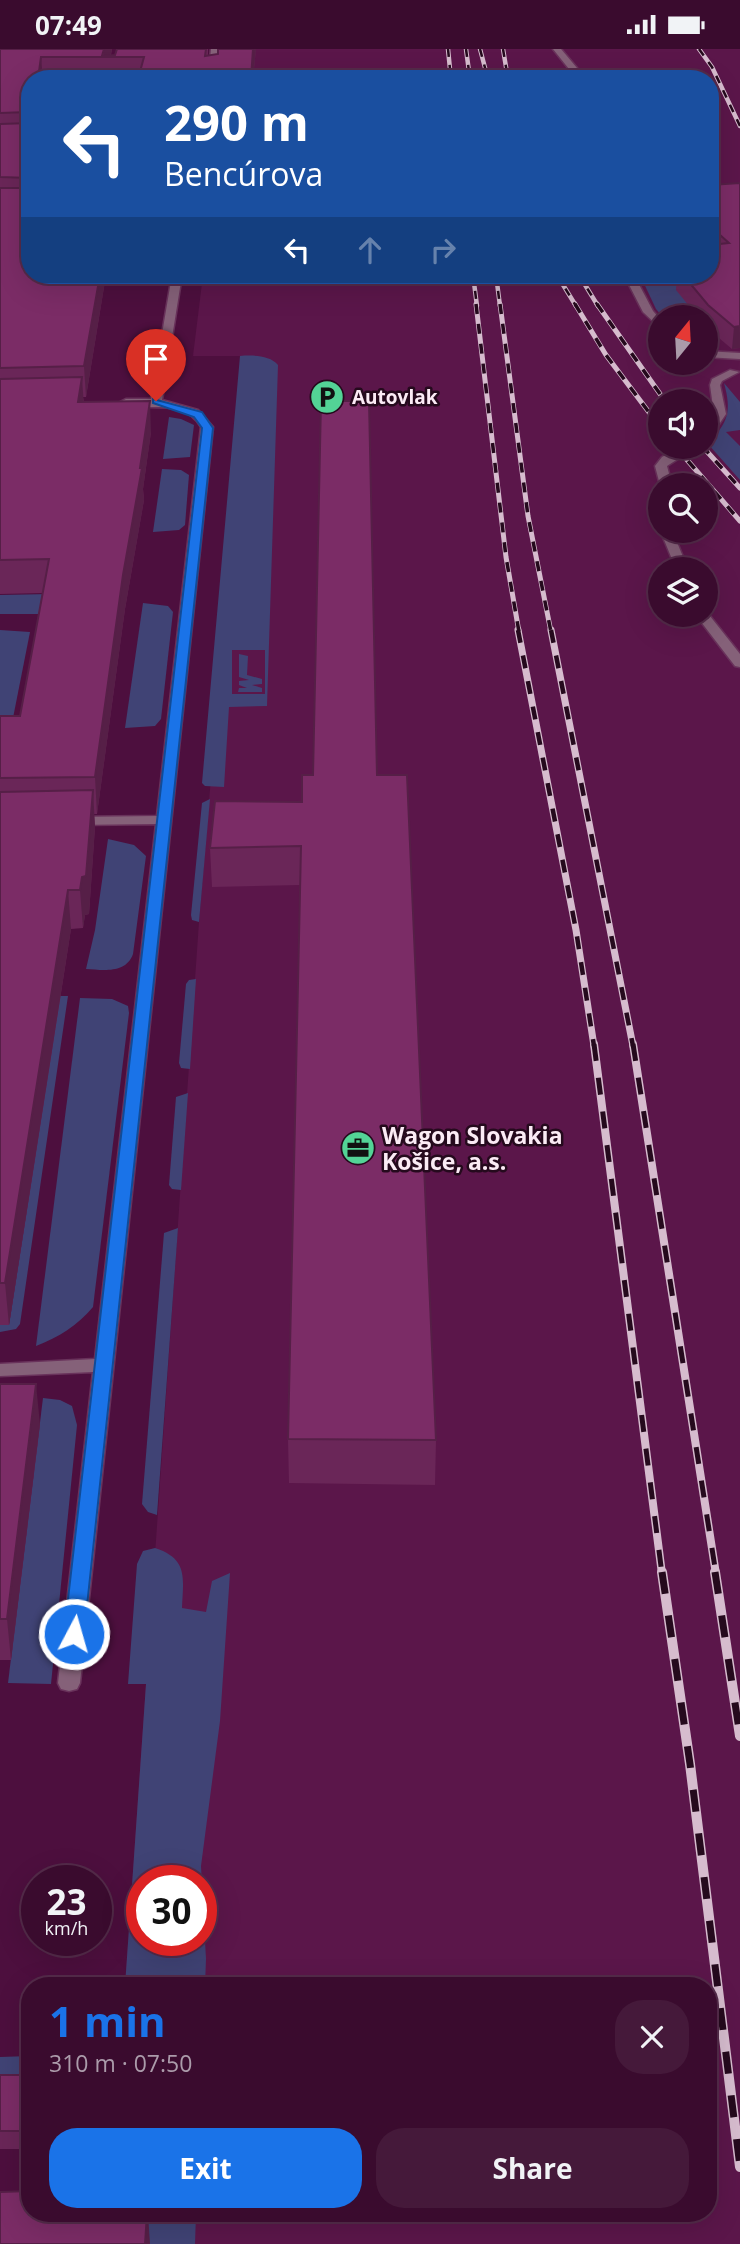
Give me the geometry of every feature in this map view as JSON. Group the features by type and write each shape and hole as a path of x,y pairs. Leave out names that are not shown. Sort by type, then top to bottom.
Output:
{"street":[{"path":"213,70 215,49"},
{"path":"557,49 574,70"},
{"path":"156,401 176,284"},
{"path":"634,284 648,312"},
{"path":"718,355 740,356"},
{"path":"716,389 717,379 737,375 723,356"},
{"path":"69,1683 207,428 198,414 156,401 118,402"},
{"path":"711,627 740,663"},
{"path":"54,821 162,820"},
{"path":"0,1370 103,1365"}],"shaded area":[{"path":"230,49 740,49 740,2244 132,2244 114,2222 717,2222 717,1977 126,1977 127,1956 217,1956 217,1865 133,1865 199,922 246,356 193,356 202,284 719,284 719,70 227,70"},
{"path":"644,284 679,284 691,305 654,305"},
{"path":"240,356 260,356 278,365 267,706 229,707 224,787 205,786 202,783","holes":["232,650 265,650 265,694 232,694"]},
{"path":"724,383 740,402 740,430 726,432 740,446 740,480 718,455 718,432 724,423 728,402"},
{"path":"169,417 194,425 190,457 163,459"},
{"path":"162,469 181,470 189,475 185,525 179,530 153,532"},
{"path":"51,594 48,614 0,614 0,595"},
{"path":"143,603 168,606 173,612 161,719 155,726 125,728"},
{"path":"0,630 30,632 12,723 0,723"},
{"path":"239,654 248,656 247,675 262,679 262,684 252,685 262,688 262,692 238,692 239,688 247,688 239,685 239,681 249,680 239,677"},
{"path":"210,799 199,922 192,920 191,915 202,803"},
{"path":"108,839 134,845 146,856 133,954 120,968 86,969 95,930"},
{"path":"196,979 190,1069 181,1068 179,1063 186,984 189,980"},
{"path":"60,996 68,996 20,1324 16,1329 0,1332 0,1325 9,1325"},
{"path":"80,998 112,999 128,1006 129,1013 93,1307 67,1330 36,1346"},
{"path":"188,1093 181,1190 172,1189 169,1185 176,1097"},
{"path":"178,1228 157,1515 148,1512 142,1504 164,1233"},
{"path":"43,1398 60,1400 72,1406 77,1425 51,1684 8,1683"},
{"path":"155,1548 174,1558 179,1564 183,1579 182,1608 206,1612 212,1581 230,1573 220,1721 201,1865 133,1865 146,1684 128,1684 137,1564 143,1551"},
{"path":"127,1956 206,1956 205,1977 126,1977"},
{"path":"21,2056 21,2093 0,2093 0,2057"},
{"path":"114,2222 196,2222 195,2244 132,2244"}],"building":[{"path":"0,49 104,49 102,56 115,55 117,49 206,49 205,56 218,54 218,49 253,49 252,70 140,70 144,57 41,57 39,70 21,70 21,112 0,113"},
{"path":"21,123 21,178 0,177 0,124"},
{"path":"740,183 740,326 734,327 718,313 718,305 708,305 690,284 719,284 719,244 729,243 719,234 719,184"},
{"path":"0,188 21,188 21,284 98,284 84,366 0,368"},
{"path":"82,377 78,402 150,401 95,777 0,778 0,716 20,716 49,559 0,560 0,379"},
{"name":"Wagon Slovakia Košice, a.s.","path":"321,401 369,401 377,775 407,775 436,1440 288,1439 301,846 210,848 215,801 302,802 302,775 313,775"},
{"path":"93,790 86,876 82,877 80,890 68,890 5,1283 0,1283 0,792"},
{"path":"0,1384 36,1384 7,1619 0,1619"},
{"path":"0,2075 21,2075 21,2131 0,2131"},
{"path":"21,2191 21,2222 146,2222 145,2244 0,2244 0,2192"}],"railway":[{"path":"448,49 450,70"},
{"path":"466,49 469,70"},
{"path":"480,49 486,70"},
{"path":"503,49 506,70"},
{"path":"699,49 713,70"},
{"path":"719,82 740,126"},
{"path":"474,284 477,306"},
{"path":"497,284 500,306"},
{"path":"563,284 576,306"},
{"path":"585,284 598,306"},
{"path":"476,304 506,557 519,632"},
{"path":"500,304 528,516 551,632"},
{"path":"575,304 606,355 648,411"},
{"path":"597,304 657,389"},
{"path":"686,459 740,521"},
{"path":"714,459 740,488"},
{"path":"518,630 576,930 594,1046"},
{"path":"551,630 633,1046"},
{"path":"594,1044 662,1574"},
{"path":"633,1044 716,1574"},
{"path":"662,1572 690,1764 716,1977"},
{"path":"715,1572 740,1736"},
{"path":"717,1982 740,2167"}],"place":[{"name":"Autovlak","path":"327,397"},
{"name":"Wagon Slovakia Košice, a.s.","path":"358,1148"}],"route":[{"path":"74,1634 207,428 205,421 198,414 156,401"}]}
